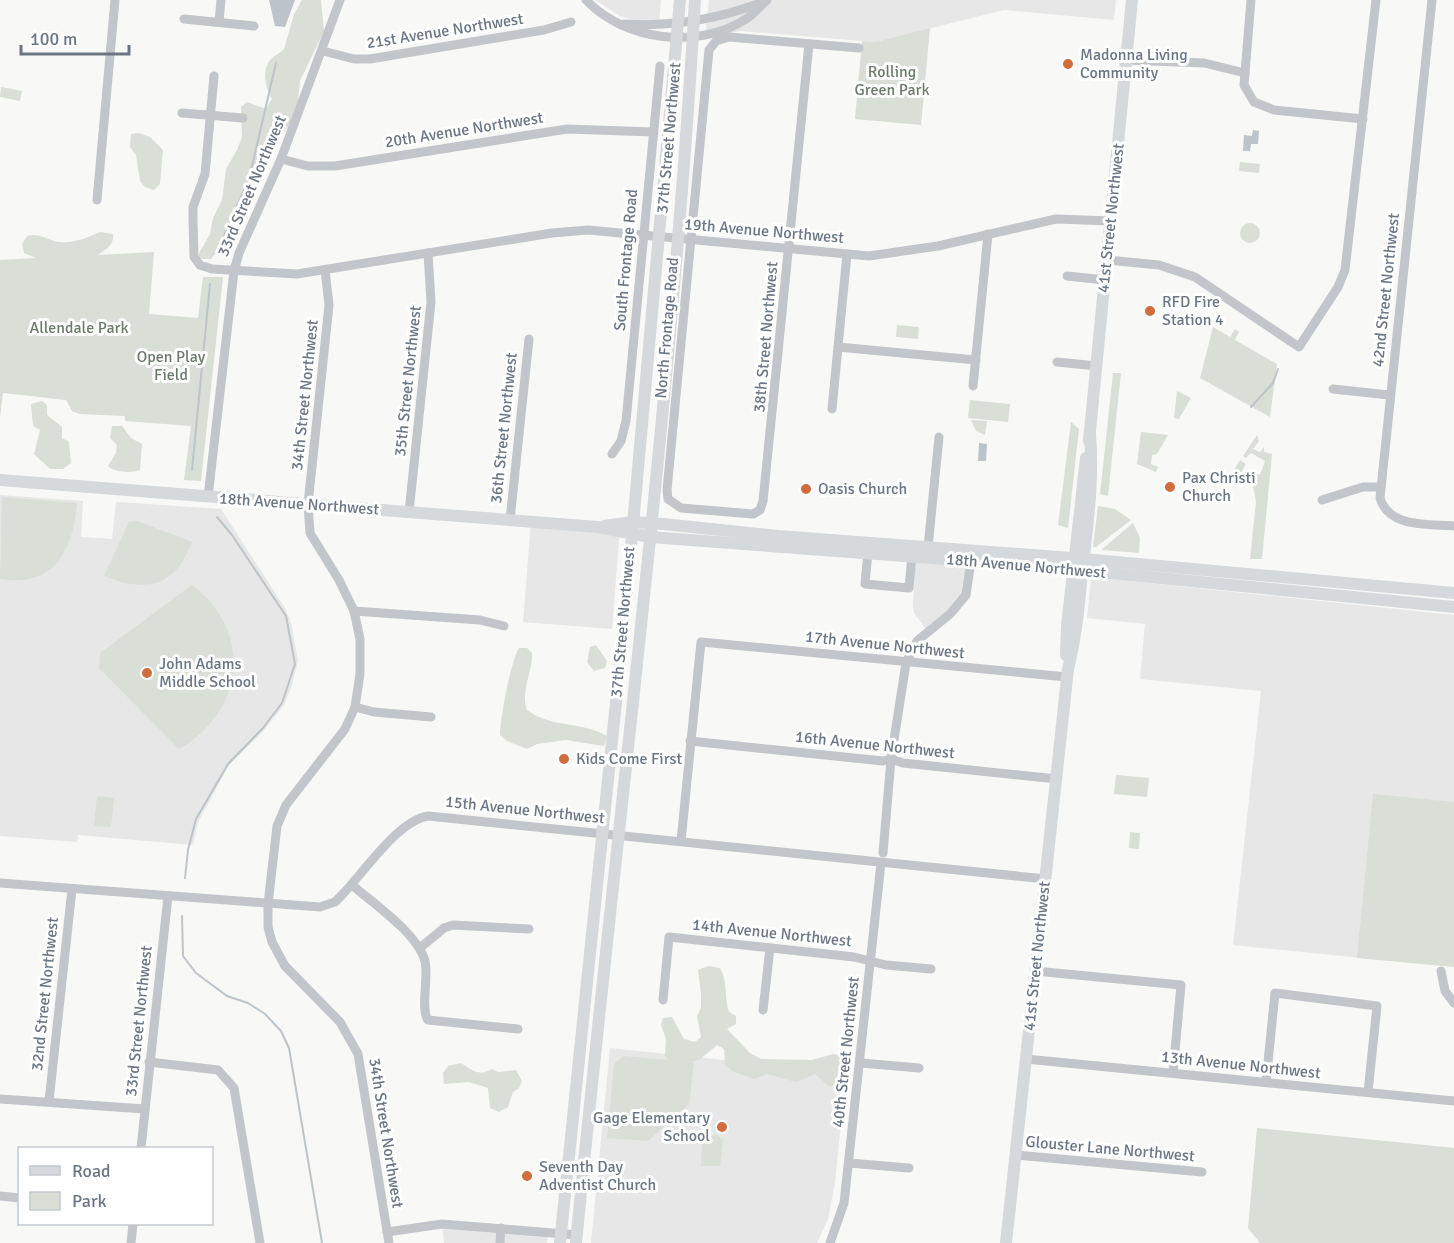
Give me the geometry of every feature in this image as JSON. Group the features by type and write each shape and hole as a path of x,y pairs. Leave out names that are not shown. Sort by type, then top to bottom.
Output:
{"main road":[{"name":"37th Street Northwest","path":"560,1238 633,522 680,0"},
{"name":"37th Street Northwest","path":"576,1239 616,834 684,238 695,0"},
{"name":"41st Street Northwest","path":"1006,1243 1067,673 1075,637 1078,565 1092,473 1090,435 1132,0"},
{"name":"18th Avenue Northwest","path":"0,480 598,527 650,537 912,555 972,556 1454,593"},
{"name":"18th Avenue Northwest","path":"598,527 633,522 651,523 928,547 972,556"},
{"name":"18th Avenue Northwest","path":"1078,565 1454,607"}],"street":[{"path":"97,200 115,0"},
{"path":"219,22 221,0"},
{"name":"33rd Street Northwest","path":"208,498 234,271 243,243 281,159 323,51 340,0"},
{"path":"586,0 597,10 639,33 677,37 693,37 734,26 746,19 766,1"},
{"path":"1251,0 1245,89 1257,105 1282,111 1363,118"},
{"path":"1107,260 1160,265 1195,277 1299,347 1338,286 1345,270 1376,0"},
{"name":"42nd Street Northwest","path":"1431,0 1381,487 1383,507 1391,515 1412,522 1454,526"},
{"path":"621,24 655,26 694,22 732,14 766,1"},
{"path":"184,20 254,26"},
{"name":"21st Avenue Northwest","path":"323,51 354,59 370,59 544,30 571,22"},
{"name":"North Frontage Road","path":"766,489 762,506 753,514 678,507 668,499 684,238 709,50 716,41 729,37 809,44"},
{"path":"809,44 859,48"},
{"name":"38th Street Northwest","path":"766,489 809,44"},
{"path":"1126,60 1204,63 1245,73"},
{"name":"South Frontage Road","path":"612,454 621,441 626,421 642,234 660,66"},
{"name":"19th Avenue Northwest","path":"214,76 205,174 193,212 193,252 197,262 203,267 289,275 572,231 642,234 847,254 885,254 1056,219 1111,221"},
{"path":"182,113 243,118"},
{"name":"20th Avenue Northwest","path":"281,159 308,166 335,166 567,129 653,132"},
{"path":"973,386 988,234"},
{"name":"35th Street Northwest","path":"409,512 431,302 428,253"},
{"path":"832,409 847,254"},
{"name":"34th Street Northwest","path":"325,270 329,305 308,504 310,533 339,580 354,610 362,658 355,707 337,743 281,814 275,835 268,904 270,936 279,957 340,1022 358,1054 365,1079 389,1243"},
{"path":"1067,276 1105,280"},
{"name":"36th Street Northwest","path":"510,520 529,339"},
{"path":"838,347 976,360"},
{"path":"1057,362 1097,366"},
{"path":"1333,389 1389,395"},
{"path":"928,547 939,437"},
{"path":"1322,500 1363,487 1381,487"},
{"path":"868,552 865,584 909,588 912,555"},
{"name":"40th Street Northwest","path":"830,1243 844,1203 872,961 891,759 906,663 917,641 962,601 968,588 972,556"},
{"path":"354,610 480,620 504,626"},
{"name":"17th Avenue Northwest","path":"690,741 700,642 906,663 1067,673"},
{"path":"355,707 374,712 431,717"},
{"path":"681,841 690,741"},
{"name":"16th Avenue Northwest","path":"690,741 882,761 891,759 903,763 1056,779"},
{"name":"15th Avenue Northwest","path":"0,883 320,907 335,902 401,830 423,817 882,858 1046,879"},
{"path":"352,885 420,948 427,969 424,1012 428,1020 518,1029"},
{"name":"32nd Street Northwest","path":"49,1101 72,889"},
{"name":"33rd Street Northwest","path":"141,1147 168,896"},
{"path":"420,948 444,928 453,925 529,929"},
{"name":"14th Avenue Northwest","path":"663,1000 669,937 930,969"},
{"path":"763,1010 770,948"},
{"path":"1035,971 1181,985 1173,1073"},
{"path":"1441,971 1445,991 1454,1003"},
{"path":"1266,1082 1275,993 1377,1006 1368,1092"},
{"name":"13th Avenue Northwest","path":"1026,1059 1454,1101"},
{"path":"149,1062 218,1070 234,1088 260,1243"},
{"path":"861,1063 919,1068"},
{"path":"0,1099 145,1108"},
{"name":"Glouster Lane Northwest","path":"1016,1155 1202,1172"},
{"path":"849,1163 909,1168"},
{"path":"0,1196 18,1198"},
{"path":"387,1232 442,1224 501,1228 576,1239"},
{"path":"131,1243 133,1225"},
{"path":"500,1243 501,1228"}],"shaded area":[{"path":"269,0 295,0 285,27 275,26"},
{"path":"595,0 661,0 659,23 638,22 620,16"},
{"path":"709,0 1116,0 1114,20 1004,10 875,42 741,31 705,38"},
{"path":"1253,130 1259,131 1258,144 1251,144 1250,151 1243,151 1244,135 1252,136"},
{"path":"979,443 987,444 986,461 978,461"},
{"name":"John Adams Middle School","path":"0,495 83,501 81,537 112,539 116,502 221,509 285,608 291,623 298,661 292,685 284,705 265,729 229,765 198,822 193,845 78,835 77,842 0,836"},
{"path":"531,522 620,528 612,629 523,622"},
{"path":"916,551 972,551 968,588 928,632 914,613"},
{"path":"1091,577 1454,615 1454,967 1233,945 1261,691 1140,679 1145,624 1087,618"},
{"name":"Gage Elementary School","path":"610,1048 846,1073 835,1182 828,1219 817,1243 591,1243"},
{"path":"442,1224 548,1232 547,1243 444,1243"}],"green space":[{"path":"302,0 321,0 324,31 300,81 298,101 292,120 285,131 266,149 226,241 211,259 202,259 198,255 210,234 213,218 222,200 226,169 242,137 241,107 247,102 266,109 272,99 266,84 266,67 272,58 284,49 294,14"},
{"name":"Rolling Green Park","path":"930,28 921,125 855,119 862,41 875,42"},
{"path":"1,87 22,91 20,101 0,97"},
{"path":"138,133 150,137 163,150 160,184 154,190 145,187 140,181 136,155 130,147 131,134"},
{"path":"1240,162 1260,164 1259,173 1239,171"},
{"path":"1250,223 1257,226 1260,233 1257,240 1250,243 1243,240 1240,233 1243,226"},
{"name":"Allendale Park","path":"100,232 113,234 113,238 109,247 98,255 154,252 149,314 198,318 203,277 223,277 201,481 184,480 191,426 125,421 125,416 80,414 72,411 66,400 3,393 0,418 0,260 36,258 24,253 22,244 27,236 38,235 54,241 66,242 84,239"},
{"path":"897,325 919,327 918,339 896,337"},
{"path":"1213,327 1230,337 1235,329 1239,332 1235,340 1277,364 1270,417 1200,378"},
{"path":"1113,373 1121,373 1108,496 1100,494"},
{"path":"1177,391 1191,398 1179,419 1174,418"},
{"path":"970,400 1010,404 1008,422 968,418"},
{"path":"42,401 47,405 47,415 62,427 62,438 69,442 71,463 63,469 50,469 34,454 40,430 33,426 31,404"},
{"path":"971,420 987,421 985,435 976,431"},
{"path":"1071,422 1079,429 1068,528 1058,525"},
{"path":"112,426 122,426 131,438 142,444 140,470 123,472 108,466 116,453 117,445 110,438"},
{"path":"1141,432 1168,435 1157,454 1152,455 1151,464 1158,467 1156,472 1137,464"},
{"path":"1257,435 1259,441 1253,449 1260,452 1264,447 1264,452 1272,454 1262,559 1250,559 1256,502 1252,480 1255,473 1260,475 1265,461 1251,453 1246,458 1243,456"},
{"path":"1240,460 1246,464 1234,484 1228,479"},
{"path":"2,497 77,503 71,536 65,550 58,562 47,571 35,577 19,580 0,579"},
{"path":"1098,506 1115,509 1131,520 1093,547"},
{"path":"137,521 192,542 177,569 168,577 146,585 104,576 129,522"},
{"path":"1133,523 1140,538 1139,553 1101,550"},
{"path":"192,585 212,604 225,625 232,648 233,670 228,693 217,714 201,733 179,749 99,668 100,653"},
{"path":"596,645 607,661 605,668 594,671 587,662 590,647"},
{"path":"519,648 527,648 532,653 525,695 527,710 546,720 597,731 607,736 604,746 566,740 537,744 527,749 507,741 500,735 506,690"},
{"path":"1116,775 1149,778 1147,797 1114,794"},
{"path":"1373,794 1454,802 1454,967 1357,958"},
{"path":"97,796 114,798 111,827 94,826"},
{"path":"1130,832 1140,833 1139,849 1129,848"},
{"path":"708,966 720,968 729,1012 736,1016 736,1024 727,1029 750,1053 761,1059 812,1060 833,1054 841,1055 851,1068 851,1075 838,1087 829,1086 815,1074 796,1082 767,1074 754,1079 734,1072 725,1065 724,1049 717,1045 699,1060 691,1062 694,1063 689,1104 648,1141 607,1138 614,1064 624,1056 668,1060 665,1055 666,1039 661,1025 663,1018 672,1017 684,1039 695,1042 701,1037 697,1016 701,1008 698,970"},
{"path":"461,1063 479,1072 492,1069 498,1072 516,1070 522,1081 519,1088 513,1092 508,1107 499,1112 490,1108 488,1088 469,1082 444,1084 443,1073 448,1066"},
{"path":"1257,1128 1454,1148 1454,1243 1260,1243 1248,1228"},
{"path":"716,1134 723,1140 720,1166 701,1166 702,1145"}],"waterway":[{"path":"219,247 249,179 276,63"},
{"path":"192,470 210,284"},
{"path":"1251,407 1273,383 1278,369"},
{"path":"185,878 188,850 196,819 228,764 263,728 282,703 295,664 286,616 232,535 217,517"},
{"path":"182,916 183,956 196,973 227,996 248,1003 265,1014 281,1031 289,1048 322,1243"}],"place":[{"name":"Madonna Living Community","path":"1068,64"},
{"name":"RFD Fire Station 4","path":"1150,311"},
{"name":"Pax Christi Church","path":"1170,487"},
{"name":"Oasis Church","path":"806,489"},
{"name":"John Adams Middle School","path":"147,673"},
{"name":"Kids Come First","path":"564,759"},
{"name":"Gage Elementary School","path":"722,1127"},
{"name":"Seventh Day Adventist Church","path":"527,1176"}],"park label":[{"name":"Open Play Field","path":"171,366"}]}
